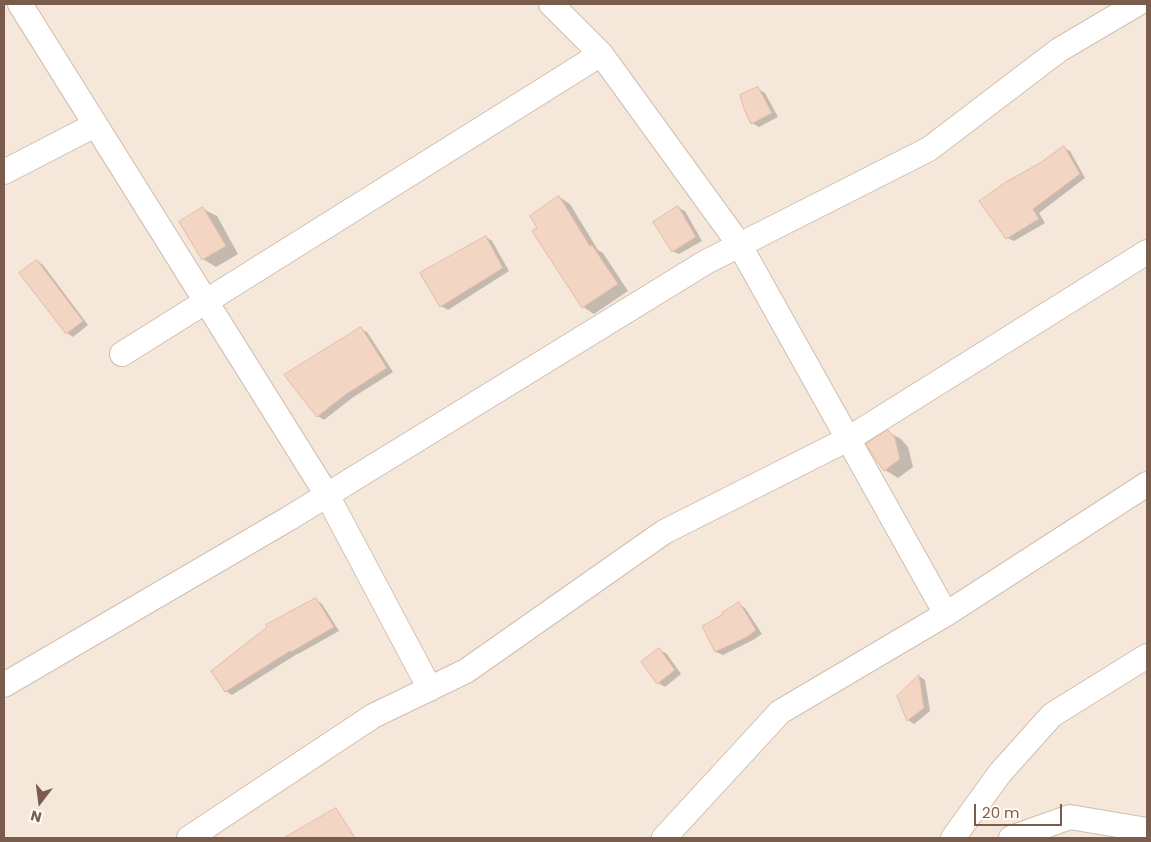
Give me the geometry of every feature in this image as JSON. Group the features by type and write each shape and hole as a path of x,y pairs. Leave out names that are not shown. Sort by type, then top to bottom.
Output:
{"street":[{"path":"20,4 327,495 430,689"},
{"path":"551,4 601,54 739,244 946,614"},
{"path":"4,685 327,495 697,267 739,244 930,149 1059,50 1137,4"},
{"path":"122,354 601,54"},
{"path":"4,172 95,125"},
{"path":"189,838 373,716 466,671 664,532 848,438 1147,252"},
{"path":"664,838 780,712 946,614 1147,484"},
{"path":"953,838 1000,773 1052,715 1147,656"},
{"path":"1012,838 1070,817 1147,830"}],"shaded area":[{"path":"4,4 1147,4 1147,838 4,838"}],"building":[{"path":"758,87 772,113 751,124 740,95"},
{"path":"1064,146 1080,174 1033,209 1039,219 1006,239 979,201"},
{"path":"559,196 590,246 592,245 618,284 582,308 532,231 537,228 530,216"},
{"path":"678,206 696,237 672,252 653,222"},
{"path":"203,207 226,246 202,260 179,222"},
{"path":"486,236 503,268 440,307 420,273"},
{"path":"37,260 83,321 66,334 19,273"},
{"path":"361,327 387,368 345,395 317,417 284,375"},
{"path":"888,430 895,438 900,459 884,471 866,444"},
{"path":"316,598 334,627 290,651 225,692 211,671 267,627 266,625"},
{"path":"739,602 756,630 747,637 715,652 702,626 722,615 722,613"},
{"path":"659,648 675,670 657,684 641,662"},
{"path":"919,675 924,708 907,721 897,696"},
{"path":"336,808 355,838 284,838"}]}
